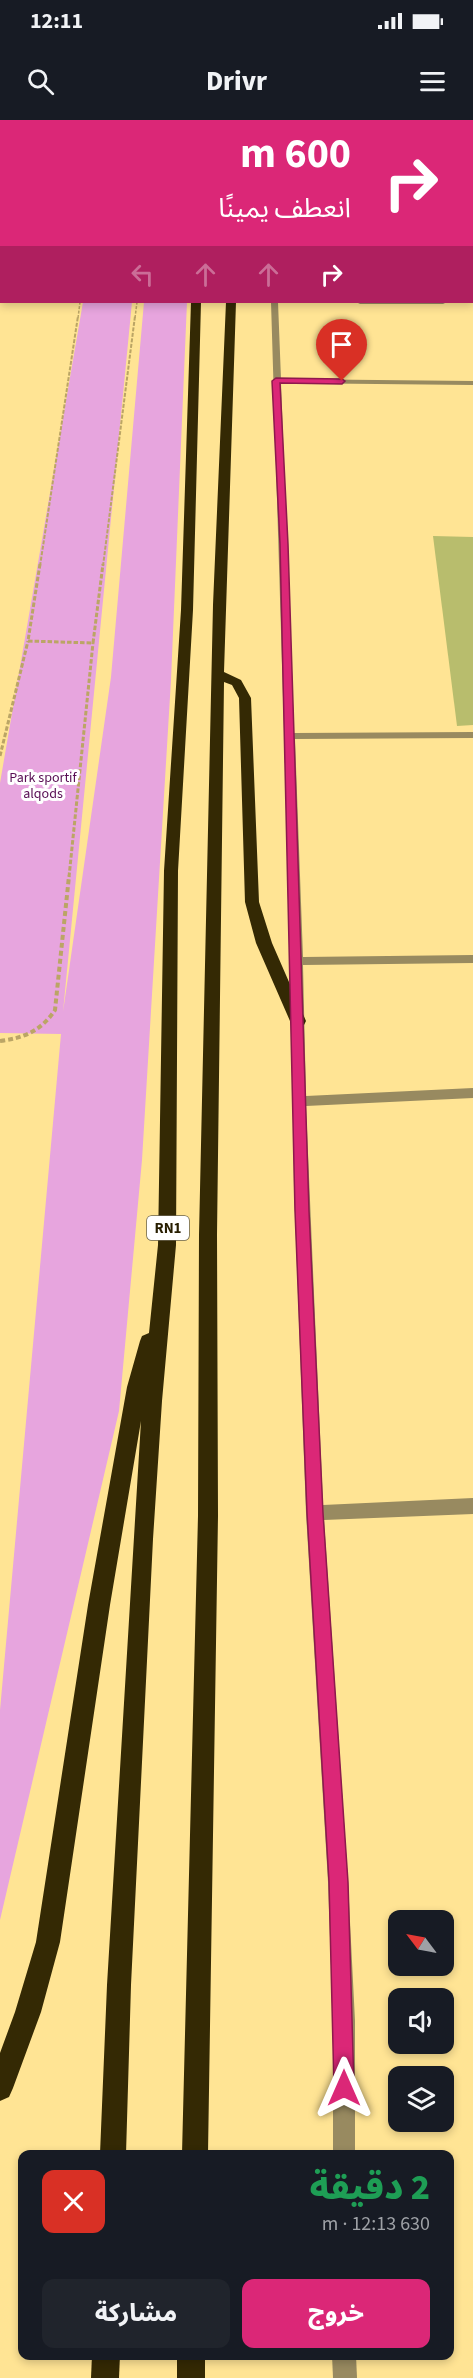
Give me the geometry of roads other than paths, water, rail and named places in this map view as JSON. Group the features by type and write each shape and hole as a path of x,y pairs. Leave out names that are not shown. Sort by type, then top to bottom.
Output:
{"highway":[{"name":"RN1","path":"113,2150 119,1985 143,1539 152,1401 167,1245 171,871 187,610 196,303"},
{"name":"RN1","path":"195,2150 208,1516 208,1235 218,674 224,438 232,332 231,303"},
{"path":"232,332 242,303"},
{"path":"218,674 237,683 245,698 252,902 264,943 298,1021"},
{"path":"0,2088 28,2012 48,1942 99,1605 137,1386 157,1309 167,1245"},
{"path":"105,2378 106,2360"},
{"path":"191,2360 191,2378"}],"street":[{"path":"274,303 297,961 301,1187 315,1513 339,1882 344,2021 344,2150"},
{"path":"276,381 473,383"},
{"path":"289,736 473,735"},
{"path":"297,961 473,959"},
{"path":"300,1101 473,1093"},
{"path":"315,1513 473,1506"},
{"path":"344,2360 345,2378"}],"park label":[{"name":"Park sportif alqods","path":"43,786"}]}
